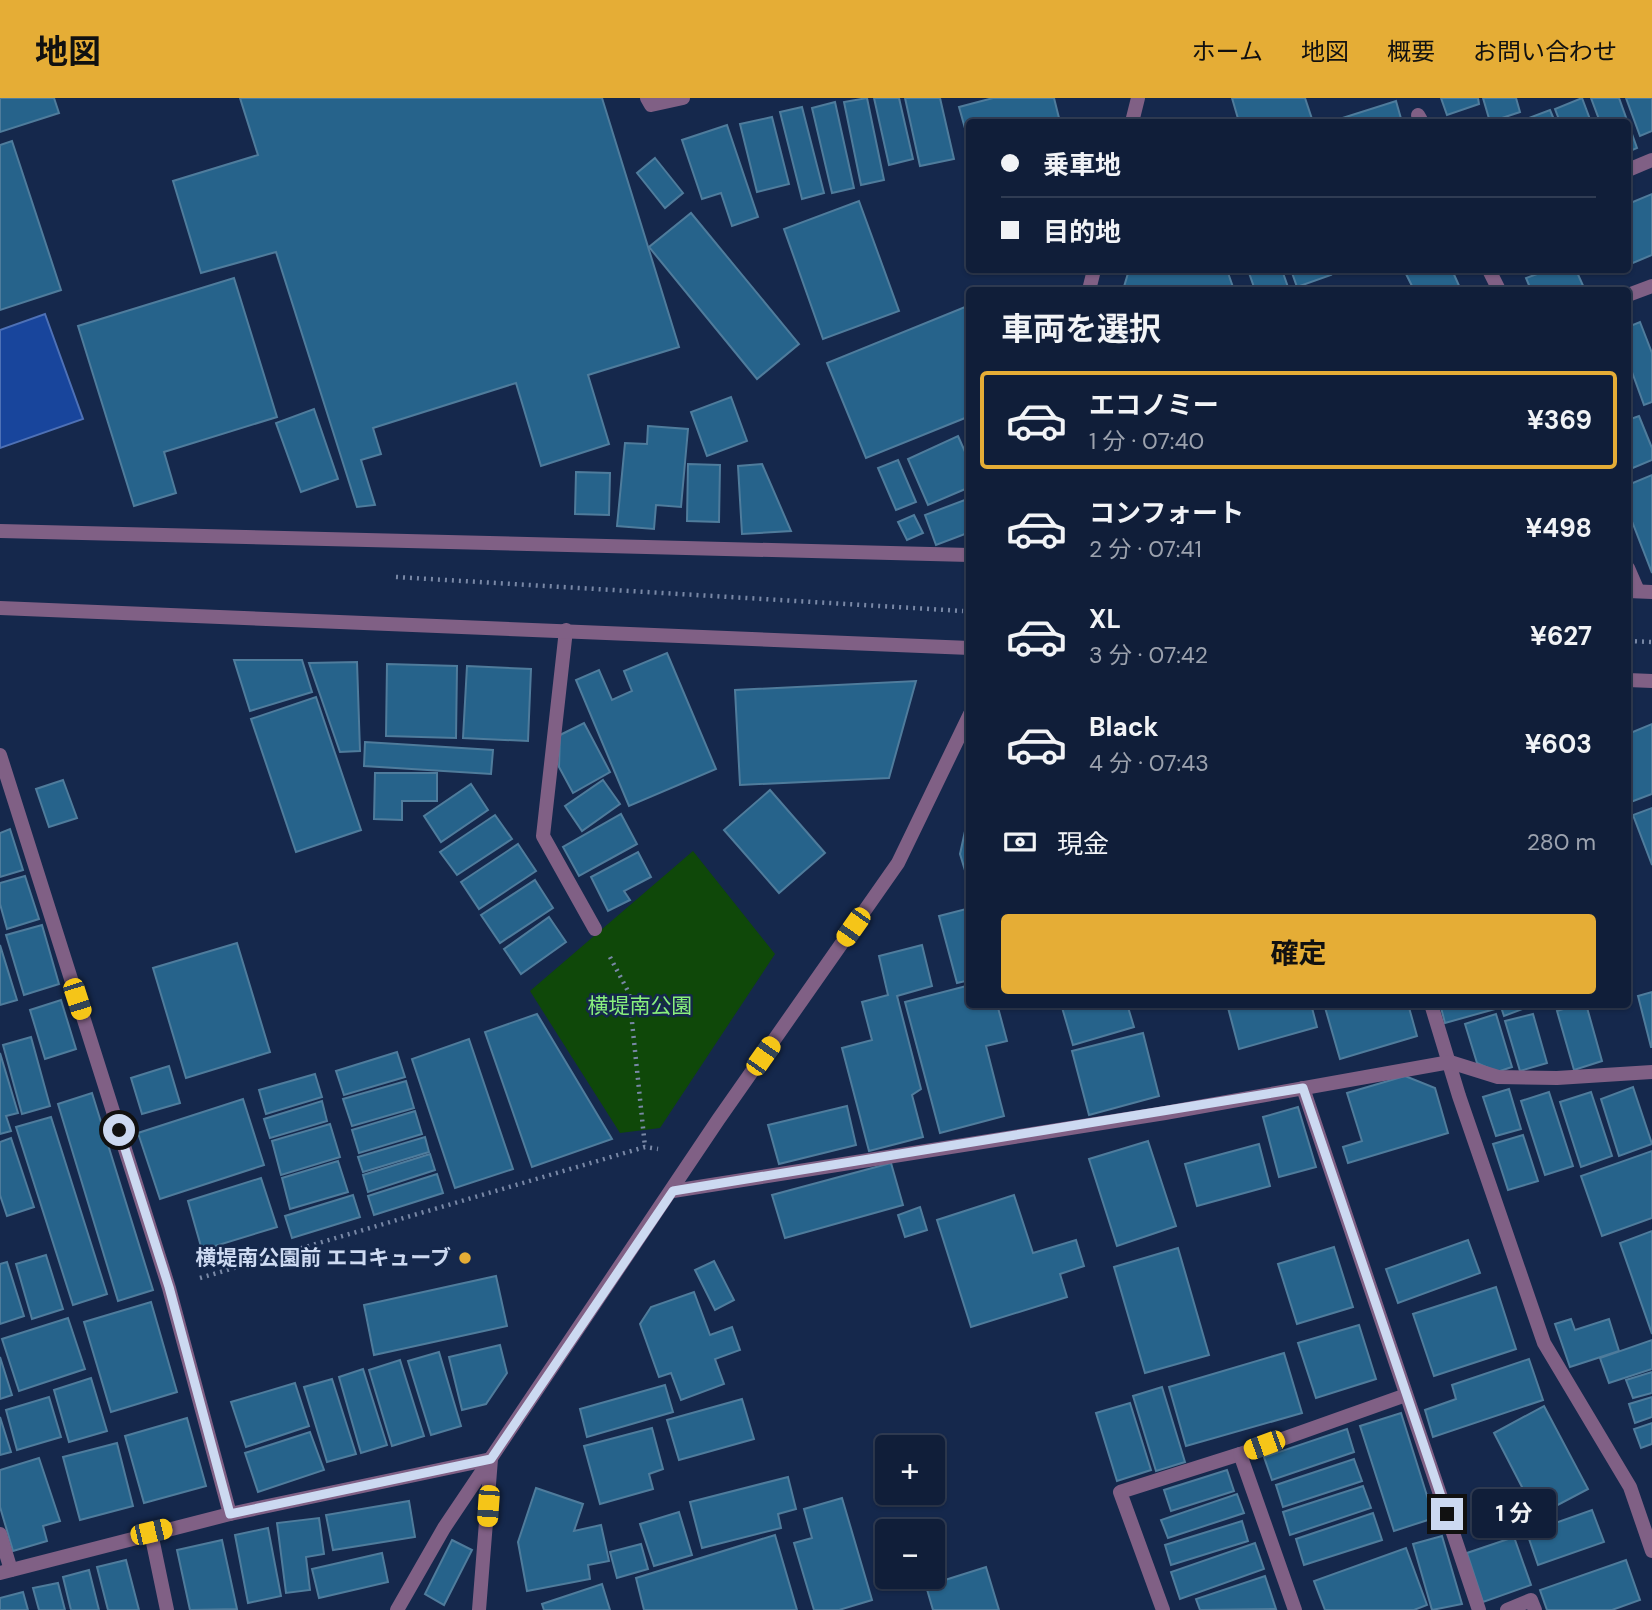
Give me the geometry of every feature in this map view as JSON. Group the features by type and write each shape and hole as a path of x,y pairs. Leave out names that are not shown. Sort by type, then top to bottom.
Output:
{"street":[{"path":"647,98 651,105 684,98"},
{"path":"1133,119 1138,98"},
{"path":"1631,169 1652,160"},
{"path":"1631,294 1652,286"},
{"path":"0,531 966,555"},
{"path":"1631,575 1639,592"},
{"path":"0,608 966,648"},
{"path":"566,630 543,835 595,929"},
{"path":"1631,680 1652,681"},
{"path":"397,1610 444,1528 698,1154 718,1120 898,863 966,722"},
{"path":"0,755 169,1287 230,1514"},
{"path":"1432,1008 1459,1096 1544,1343 1630,1487 1652,1551"},
{"path":"673,1191 1450,1062 1498,1077 1557,1078 1652,1072"},
{"path":"1303,1088 1479,1610"},
{"path":"1163,1610 1120,1492 1240,1454 1406,1395"},
{"path":"1240,1454 1295,1610"},
{"path":"0,1534 5,1572 151,1532 491,1459"},
{"path":"479,1610 491,1459"},
{"path":"151,1532 167,1610"},
{"path":"1507,1610 1531,1600 1535,1610"}],"path":[{"path":"388,577 966,611"},
{"path":"1631,641 1652,642"},
{"path":"595,929 629,993 645,1147"},
{"path":"169,1287 645,1147 698,1154"}],"green space":[{"name":"横堤南公園","path":"693,851 775,954 660,1128 620,1133 530,991"}],"water":[{"path":"45,314 83,419 0,448 0,330"}],"building":[{"path":"0,98 54,98 59,113 0,132"},
{"path":"240,98 602,98 679,347 588,375 609,444 541,466 516,383 373,428 381,454 361,460 375,505 357,507 276,252 201,273 173,181 258,155"},
{"path":"867,98 884,180 861,185 844,102"},
{"path":"874,98 899,98 913,159 889,165"},
{"path":"905,98 940,98 954,159 920,166"},
{"path":"993,98 1054,98 1059,119 966,119 966,132 959,107"},
{"path":"1232,98 1305,98 1312,119 1238,119"},
{"path":"1441,98 1478,98 1479,104 1447,115"},
{"path":"1483,98 1516,98 1520,112 1499,119 1489,119"},
{"path":"1582,98 1590,119 1559,119 1555,109"},
{"path":"1591,98 1619,98 1627,119 1599,119"},
{"path":"1626,98 1652,98 1652,131 1640,136"},
{"path":"1396,101 1401,119 1339,119"},
{"path":"835,102 854,188 832,193 812,108"},
{"path":"802,107 824,193 802,199 780,112"},
{"path":"1550,110 1554,119 1526,119"},
{"path":"772,117 789,184 757,192 740,124"},
{"path":"727,125 758,217 732,226 721,193 702,199 682,140"},
{"path":"1631,131 1637,148 1631,151"},
{"path":"12,141 61,290 0,310 0,145"},
{"path":"655,158 683,193 665,208 637,173"},
{"path":"1652,194 1652,255 1631,264 1631,203"},
{"path":"859,201 899,311 823,339 784,229"},
{"path":"691,213 799,344 757,379 649,247"},
{"path":"1128,273 1228,273 1233,287 1124,287"},
{"path":"1249,273 1283,273 1288,287 1254,287"},
{"path":"1292,273 1331,275 1297,287"},
{"path":"1453,273 1460,287 1412,287 1406,274"},
{"path":"1540,273 1577,273 1584,287 1530,287 1526,278"},
{"path":"234,278 277,417 164,452 176,493 134,506 78,326"},
{"path":"966,307 966,418 866,458 827,363"},
{"path":"1640,322 1652,353 1652,402 1644,405 1631,369 1631,326"},
{"path":"731,397 747,441 707,456 691,412"},
{"path":"314,409 338,479 301,492 276,423"},
{"path":"1639,416 1652,448 1652,460 1631,469 1631,419"},
{"path":"648,426 688,429 681,507 656,505 654,529 617,526 625,443 647,444"},
{"path":"958,436 966,454 966,489 928,505 908,459"},
{"path":"898,460 916,502 896,510 878,468"},
{"path":"688,464 720,465 719,522 687,521"},
{"path":"762,464 791,531 742,534 738,466"},
{"path":"576,472 610,473 609,515 575,514"},
{"path":"1652,475 1652,573 1631,519 1631,484"},
{"path":"966,500 965,534 936,545 925,515"},
{"path":"914,515 923,533 907,540 898,522"},
{"path":"667,653 716,769 629,806 576,680 599,670 612,700 632,691 624,671"},
{"path":"234,660 302,660 312,692 250,711"},
{"path":"357,662 360,751 340,752 309,663"},
{"path":"387,664 457,666 456,738 386,736"},
{"path":"467,666 531,669 528,741 463,738"},
{"path":"916,681 889,778 740,785 735,690"},
{"path":"316,697 361,830 296,852 251,719"},
{"path":"584,723 610,772 573,793 559,767 560,735"},
{"path":"1652,724 1652,794 1631,802 1631,733"},
{"path":"365,742 493,750 491,774 364,766"},
{"path":"375,773 437,773 437,801 402,801 402,820 374,819"},
{"path":"63,780 77,818 49,827 36,789"},
{"path":"603,780 620,804 582,831 565,806"},
{"path":"471,784 488,810 441,842 424,816"},
{"path":"770,790 825,853 779,893 724,830"},
{"path":"1652,808 1652,865 1633,815"},
{"path":"621,814 637,844 579,876 563,847"},
{"path":"495,815 512,839 457,875 440,852"},
{"path":"966,827 966,874 960,854"},
{"path":"10,829 23,870 0,877 0,833"},
{"path":"518,844 536,871 479,909 461,882"},
{"path":"638,852 651,877 624,891 630,900 608,911 591,877"},
{"path":"25,876 39,919 7,929 0,904 0,883"},
{"path":"535,880 553,908 500,943 481,915"},
{"path":"966,909 966,981 957,983 939,916"},
{"path":"549,917 566,942 521,974 504,949"},
{"path":"42,925 59,984 24,995 6,935"},
{"path":"237,943 270,1052 186,1078 153,968"},
{"path":"0,945 17,1000 0,1005"},
{"path":"922,945 932,986 897,996 921,1089 912,1095 923,1137 869,1151 842,1048 872,1040 862,1002 888,995 879,956"},
{"path":"966,986 966,1008 998,1008 1007,1041 986,1046 1004,1116 940,1133 905,1002"},
{"path":"1652,992 1652,1047 1651,1047 1638,996"},
{"path":"61,1000 76,1049 45,1059 30,1010"},
{"path":"1062,1008 1128,1008 1134,1027 1073,1045"},
{"path":"1228,1008 1312,1008 1317,1027 1239,1049"},
{"path":"1325,1008 1409,1008 1417,1036 1340,1059"},
{"path":"1441,1008 1495,1009 1445,1023"},
{"path":"1501,1008 1525,1008 1504,1016"},
{"path":"1587,1008 1602,1061 1574,1070 1557,1011"},
{"path":"537,1014 612,1139 532,1167 485,1032"},
{"path":"1496,1014 1512,1067 1497,1072 1477,1063 1465,1024"},
{"path":"1533,1014 1547,1063 1520,1071 1505,1021"},
{"path":"1143,1033 1159,1096 1089,1115 1072,1051"},
{"path":"31,1037 50,1106 22,1114 3,1045"},
{"path":"469,1039 513,1169 455,1188 412,1059"},
{"path":"397,1052 405,1077 344,1095 336,1071"},
{"path":"0,1053 18,1113 6,1116 11,1131 0,1134"},
{"path":"169,1066 180,1103 142,1114 131,1078"},
{"path":"315,1074 322,1097 266,1114 259,1090"},
{"path":"1405,1076 1435,1088 1448,1133 1348,1163 1343,1147 1362,1141 1347,1093"},
{"path":"406,1081 414,1108 352,1126 343,1099"},
{"path":"1633,1087 1652,1144 1619,1156 1601,1099"},
{"path":"1509,1089 1521,1129 1496,1136 1483,1097"},
{"path":"1549,1092 1573,1166 1545,1175 1521,1101"},
{"path":"1591,1092 1612,1156 1581,1167 1560,1102"},
{"path":"92,1093 153,1290 118,1301 58,1104"},
{"path":"243,1099 264,1165 160,1199 138,1133"},
{"path":"322,1101 327,1121 270,1138 264,1119"},
{"path":"847,1106 856,1145 779,1164 768,1125"},
{"path":"1298,1107 1316,1167 1279,1177 1263,1117"},
{"path":"415,1111 422,1134 359,1153 352,1130"},
{"path":"51,1117 107,1294 73,1305 16,1127"},
{"path":"330,1124 340,1157 281,1175 272,1141"},
{"path":"1523,1135 1538,1181 1508,1190 1493,1144"},
{"path":"425,1137 429,1152 363,1172 358,1157"},
{"path":"11,1138 34,1207 7,1216 0,1195 0,1142"},
{"path":"1148,1141 1176,1226 1117,1246 1089,1159"},
{"path":"1259,1144 1270,1186 1197,1206 1185,1164"},
{"path":"1652,1151 1652,1218 1602,1236 1581,1176"},
{"path":"430,1154 435,1170 368,1192 363,1175"},
{"path":"338,1161 348,1192 290,1209 282,1178"},
{"path":"891,1163 903,1205 785,1238 772,1195"},
{"path":"437,1174 443,1193 374,1215 368,1196"},
{"path":"261,1178 277,1227 202,1250 188,1201"},
{"path":"353,1195 360,1217 292,1238 285,1216"},
{"path":"1014,1195 1033,1253 1076,1240 1084,1266 1060,1274 1067,1297 971,1327 937,1220"},
{"path":"920,1207 927,1230 905,1237 898,1215"},
{"path":"1652,1231 1652,1334 1620,1243"},
{"path":"1468,1240 1480,1273 1398,1303 1386,1269"},
{"path":"1334,1247 1353,1307 1297,1324 1278,1264"},
{"path":"1178,1248 1209,1355 1145,1373 1114,1267"},
{"path":"46,1255 63,1309 32,1319 16,1264"},
{"path":"714,1261 734,1300 715,1310 695,1270"},
{"path":"7,1262 24,1316 0,1324 0,1264"},
{"path":"496,1276 507,1326 374,1355 364,1305"},
{"path":"1496,1287 1516,1349 1434,1376 1413,1314"},
{"path":"694,1292 710,1335 732,1327 740,1350 715,1359 724,1384 681,1400 671,1373 659,1377 640,1324 651,1307"},
{"path":"151,1302 177,1392 111,1412 84,1322"},
{"path":"68,1318 85,1369 19,1391 2,1339"},
{"path":"1571,1319 1575,1330 1609,1319 1619,1351 1570,1367 1555,1324"},
{"path":"1359,1325 1376,1379 1316,1398 1298,1343"},
{"path":"1652,1340 1652,1369 1609,1383 1600,1358"},
{"path":"500,1345 507,1373 486,1404 462,1410 449,1357"},
{"path":"439,1352 461,1426 431,1435 408,1361"},
{"path":"1284,1353 1302,1413 1186,1446 1169,1387"},
{"path":"0,1357 12,1395 0,1399"},
{"path":"1529,1359 1543,1400 1433,1437 1425,1410 1456,1399 1452,1385"},
{"path":"400,1360 424,1436 392,1446 369,1370"},
{"path":"363,1369 387,1445 361,1453 339,1377"},
{"path":"1652,1372 1652,1393 1633,1398 1626,1380"},
{"path":"91,1378 107,1431 69,1442 54,1390"},
{"path":"332,1379 356,1454 327,1462 304,1387"},
{"path":"295,1383 309,1426 246,1447 231,1402"},
{"path":"665,1385 673,1412 587,1437 580,1409"},
{"path":"1162,1387 1185,1462 1156,1471 1133,1396"},
{"path":"49,1397 61,1437 17,1450 6,1410"},
{"path":"1652,1397 1652,1417 1635,1423 1629,1404"},
{"path":"742,1399 754,1439 679,1460 667,1420"},
{"path":"1130,1403 1151,1470 1117,1481 1096,1413"},
{"path":"1544,1406 1588,1489 1537,1516 1494,1433"},
{"path":"1401,1413 1434,1518 1394,1531 1360,1426"},
{"path":"0,1417 11,1452 0,1455"},
{"path":"187,1418 206,1486 144,1503 125,1436"},
{"path":"1652,1423 1652,1444 1641,1448 1634,1429"},
{"path":"652,1428 663,1469 649,1474 653,1489 600,1504 584,1446"},
{"path":"1347,1429 1354,1452 1272,1480 1264,1457"},
{"path":"310,1432 324,1470 258,1492 245,1453"},
{"path":"117,1443 133,1506 80,1520 63,1457"},
{"path":"39,1458 60,1521 43,1526 47,1541 13,1551 0,1507 0,1470"},
{"path":"1354,1459 1362,1481 1283,1507 1276,1485"},
{"path":"1227,1470 1234,1491 1171,1511 1164,1490"},
{"path":"788,1477 796,1509 778,1514 781,1528 702,1548 690,1502"},
{"path":"1363,1486 1371,1508 1290,1535 1283,1512"},
{"path":"536,1488 583,1504 574,1531 601,1525 609,1561 588,1565 590,1579 527,1591 518,1542"},
{"path":"1237,1494 1244,1513 1168,1538 1161,1520"},
{"path":"842,1498 872,1600 839,1610 814,1610 794,1543 812,1538 804,1509"},
{"path":"409,1501 415,1537 333,1550 326,1515"},
{"path":"1592,1510 1604,1542 1538,1565 1527,1533"},
{"path":"679,1512 692,1555 654,1566 640,1524"},
{"path":"1373,1513 1382,1540 1304,1565 1296,1539"},
{"path":"319,1518 324,1554 306,1557 310,1590 286,1593 277,1523"},
{"path":"1242,1521 1248,1541 1171,1565 1165,1545"},
{"path":"268,1528 281,1596 248,1603 235,1535"},
{"path":"775,1535 797,1610 644,1610 636,1578"},
{"path":"1442,1536 1462,1604 1432,1610 1413,1544"},
{"path":"1514,1537 1531,1585 1483,1602 1467,1553"},
{"path":"222,1540 237,1609 190,1610 177,1550"},
{"path":"452,1540 472,1550 444,1605 425,1594"},
{"path":"1255,1543 1264,1569 1180,1599 1171,1572"},
{"path":"641,1544 648,1569 617,1578 610,1552"},
{"path":"1406,1548 1427,1605 1414,1610 1325,1610 1314,1581"},
{"path":"382,1553 388,1582 319,1598 312,1569"},
{"path":"126,1560 139,1610 108,1610 97,1567"},
{"path":"1626,1560 1640,1600 1612,1610 1547,1610 1540,1590"},
{"path":"986,1567 999,1610 933,1610 927,1589 945,1589 945,1580"},
{"path":"89,1570 99,1610 71,1610 63,1577"},
{"path":"1265,1576 1276,1609 1200,1610 1196,1599"},
{"path":"58,1583 65,1610 39,1610 33,1588"},
{"path":"602,1584 610,1610 544,1610 542,1604"},
{"path":"23,1592 28,1610 0,1610 0,1598"}],"place":[{"name":"横堤南公園前 エコキューブ","path":"465,1258"}],"route":[{"path":"119,1130 169,1287 230,1514 491,1459 673,1191 1164,1113 1303,1088 1447,1514"}]}
